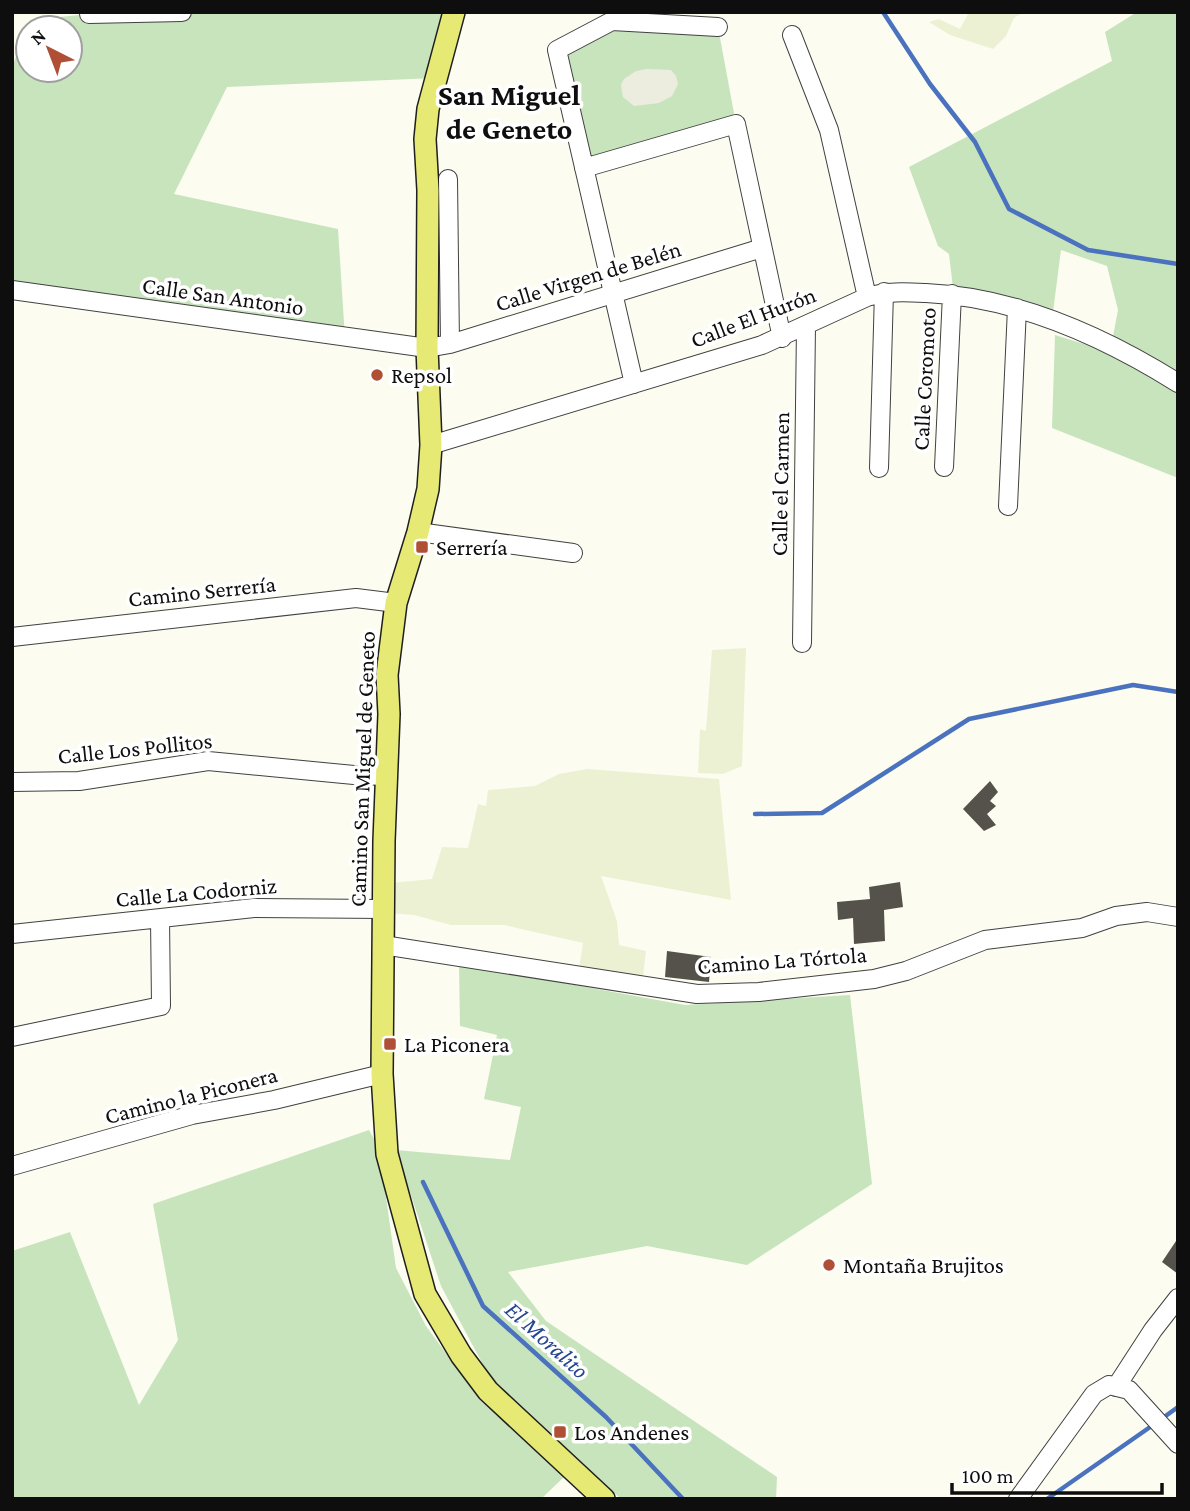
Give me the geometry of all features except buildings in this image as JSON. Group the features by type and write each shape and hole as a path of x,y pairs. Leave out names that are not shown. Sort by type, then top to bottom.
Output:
{"main road":[{"name":"Camino San Miguel de Geneto","path":"454,12 428,109 425,139 431,446 428,489 396,603 387,675 388,776 384,841 382,1074 387,1154 425,1294 461,1355 488,1391 604,1499"}],"street":[{"path":"89,13 182,12"},
{"path":"634,384 557,50 612,22 718,27"},
{"path":"792,34 829,130 876,294 879,468"},
{"path":"584,168 736,124 782,338"},
{"path":"447,179 450,344"},
{"name":"Calle Virgen de Belén","path":"427,348 450,344 762,248"},
{"name":"Calle San Antonio","path":"12,290 427,348"},
{"name":"Calle El Hurón","path":"431,446 782,338 876,294 952,294 1017,307 1117,346 1178,383"},
{"name":"Calle Coromoto","path":"944,467 952,294"},
{"path":"1008,506 1017,307"},
{"name":"Calle el Carmen","path":"802,643 806,326"},
{"path":"418,532 573,553"},
{"name":"Camino Serrería","path":"12,637 356,598 396,603"},
{"name":"Calle Los Pollitos","path":"12,782 79,781 208,761 388,776"},
{"name":"Calle La Codorniz","path":"12,934 254,908 384,909"},
{"name":"Camino La Tórtola","path":"383,945 697,994 747,992 874,979 906,971 985,940 1082,928 1116,916 1147,912 1178,917"},
{"path":"12,1037 161,1006 160,918"},
{"name":"Camino la Piconera","path":"12,1166 192,1115 274,1100 382,1074"},
{"path":"1116,1387 1153,1330 1178,1298"},
{"path":"1018,1499 1094,1394 1109,1385 1129,1390 1178,1444"}],"green space":[{"path":"132,12 453,12 435,78 227,87 174,194 338,229 345,338 12,290 12,67 14,62 14,84 84,84 84,15"},
{"path":"969,12 1024,12 1014,18 1006,36 993,49 950,35 929,22 939,19 960,29"},
{"path":"1137,12 1178,12 1178,478 1052,428 1055,335 1110,352 1118,310 1107,266 1061,250 1053,312 953,288 949,254 938,246 909,167 1112,61 1105,32"},
{"path":"612,21 718,27 736,124 584,168 557,50"},
{"path":"746,648 742,766 723,774 698,773 700,729 706,731 712,650"},
{"path":"587,769 719,779 731,900 601,876 617,921 619,945 646,951 643,976 579,968 583,943 504,925 451,925 414,915 388,913 391,883 432,879 442,847 468,848 478,804 486,806 488,790 535,786 559,774"},
{"path":"459,964 685,1005 850,995 872,1184 747,1265 647,1246 508,1272 546,1321 777,1477 776,1499 621,1499 496,1389 441,1286 396,1150 510,1160 521,1107 484,1099 497,1035 460,1026"},
{"path":"369,1130 379,1148 396,1268 426,1326 481,1401 564,1477 541,1499 12,1499 12,1251 70,1232 139,1405 178,1340 153,1204"}],"shaded area":[{"path":"671,70 678,84 672,96 659,103 634,106 623,97 621,85 624,79 636,71"}],"waterway":[{"path":"883,12 930,84 975,142 1009,209 1088,250 1178,264"},
{"path":"755,814 822,813 969,719 1133,685 1178,692"},
{"name":"El Moralito","path":"423,1182 483,1306 606,1417 683,1499"},
{"path":"1160,1420 1178,1407"},
{"path":"1047,1499 1153,1425"}],"place":[{"name":"Repsol","path":"377,375"},
{"name":"Serrería","path":"422,547"},
{"name":"La Piconera","path":"390,1044"},
{"name":"Montaña Brujitos","path":"829,1265"},
{"name":"Los Andenes","path":"560,1432"}],"district":[{"name":"San Miguel de Geneto","path":"509,112"}]}
